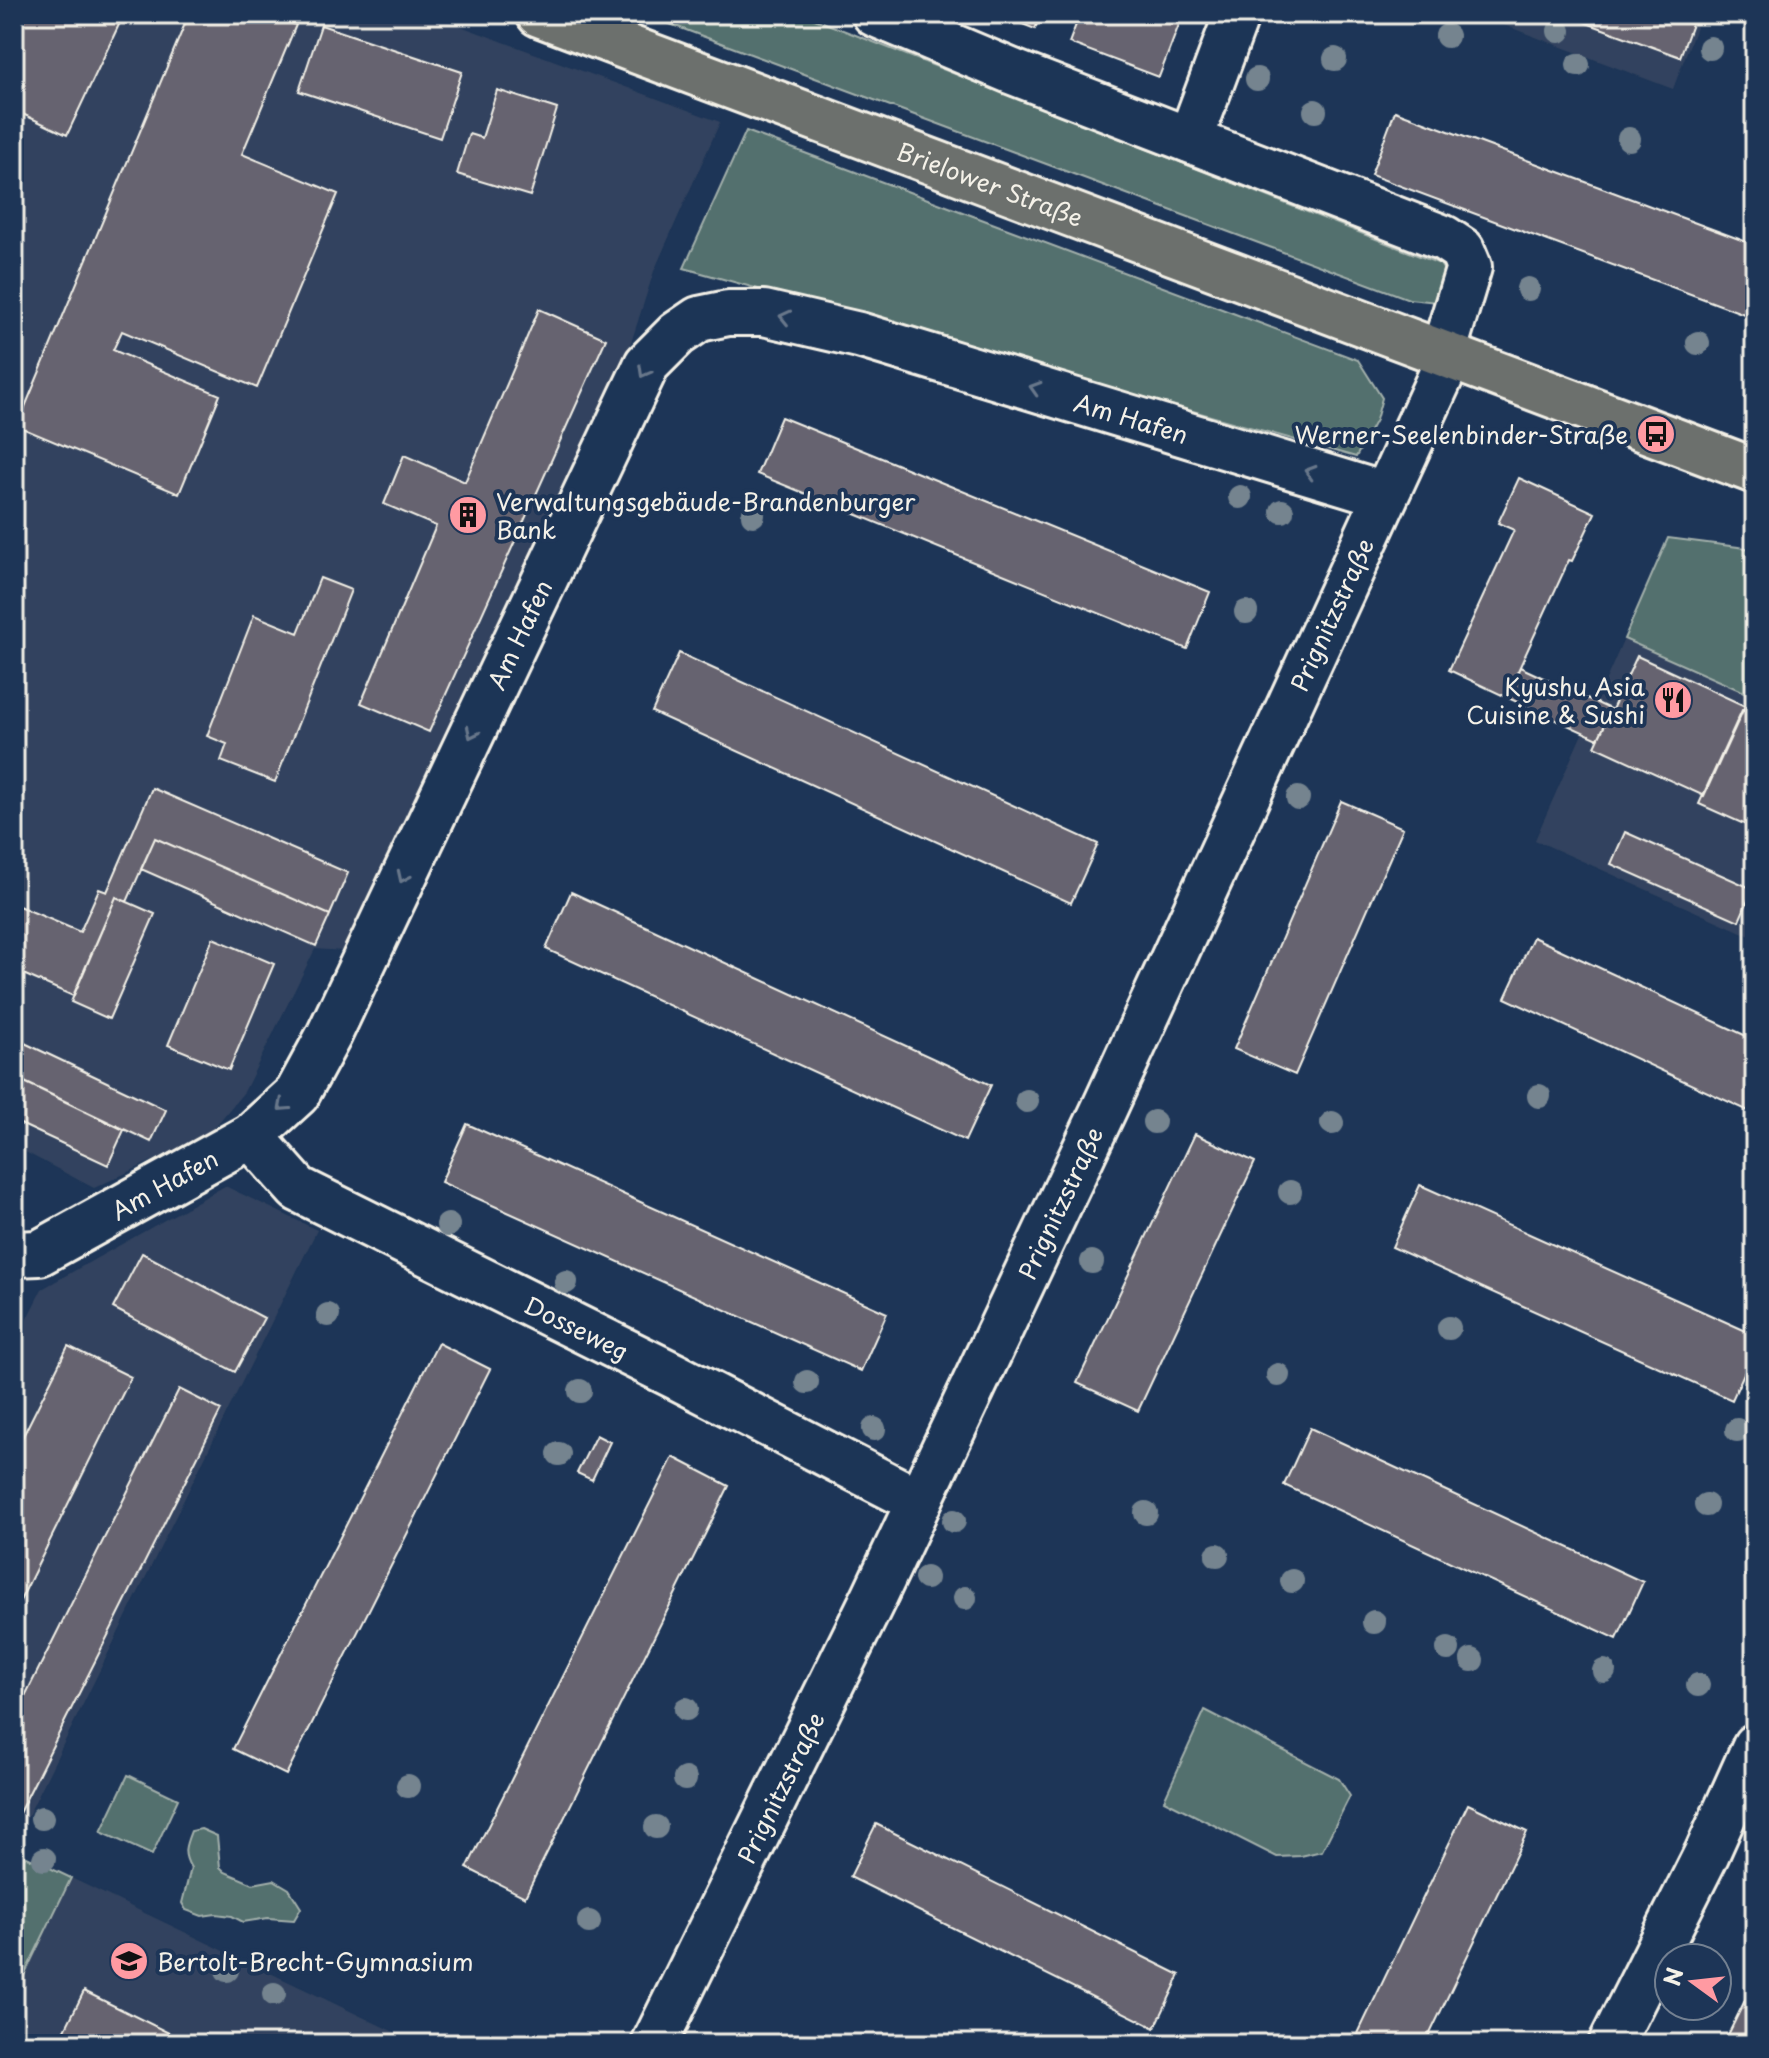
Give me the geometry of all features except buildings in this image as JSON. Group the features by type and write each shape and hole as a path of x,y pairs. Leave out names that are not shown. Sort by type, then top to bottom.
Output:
{"main road":[{"name":"Brielower Straße","path":"539,14 1755,471"}],"street":[{"path":"875,14 1013,72 1444,238 1462,250 1469,267 1446,354"},
{"path":"1190,140 1233,24"},
{"name":"Am Hafen","path":"14,1254 39,1253 251,1136 297,1094 329,1035 647,364 677,334 699,319 728,313 764,313 859,335 1385,495"},
{"name":"Prignitzstraße","path":"654,2044 875,1595 1105,1107 1385,495 1446,354"},
{"name":"Dosseweg","path":"251,1136 298,1189 677,1377 918,1501"},
{"path":"1611,2044 1707,1853 1755,1746"}],"shaded area":[{"path":"14,14 428,14 720,122 654,271 620,377 344,951 315,949 244,1092 208,1135 94,1188 14,1146"},
{"path":"1475,14 1701,14 1673,89"},
{"path":"1624,639 1755,697 1755,938 1535,840"},
{"path":"225,1186 317,1230 14,1844 14,1339 42,1289"},
{"name":"Bertolt-Brecht-Gymnasium","path":"14,1851 71,1878 419,2044 14,2044"}],"green space":[{"path":"643,14 802,14 1440,264 1451,281 1437,302 1409,299"},
{"path":"746,131 1358,360 1382,398 1376,420 1356,457 684,268"},
{"path":"1668,538 1755,551 1755,697 1624,639"},
{"path":"1205,1710 1339,1779 1350,1796 1322,1851 1277,1857 1164,1800"},
{"path":"128,1775 178,1799 152,1855 101,1832"},
{"path":"201,1829 217,1836 220,1867 225,1872 253,1884 274,1880 289,1889 301,1908 294,1920 268,1918 243,1922 232,1916 202,1916 186,1910 182,1903 191,1868 185,1854 186,1845 191,1831"},
{"path":"14,1851 71,1878 14,1996"}],"place":[{"name":"Werner-Seelenbinder-Straße","path":"1656,434"},
{"name":"Verwaltungsgebäude-Brandenburger Bank","path":"468,515"},
{"name":"Kyushu Asia Cuisine & Sushi","path":"1673,700"},
{"name":"Bertolt-Brecht-Gymnasium","path":"129,1961"}]}
